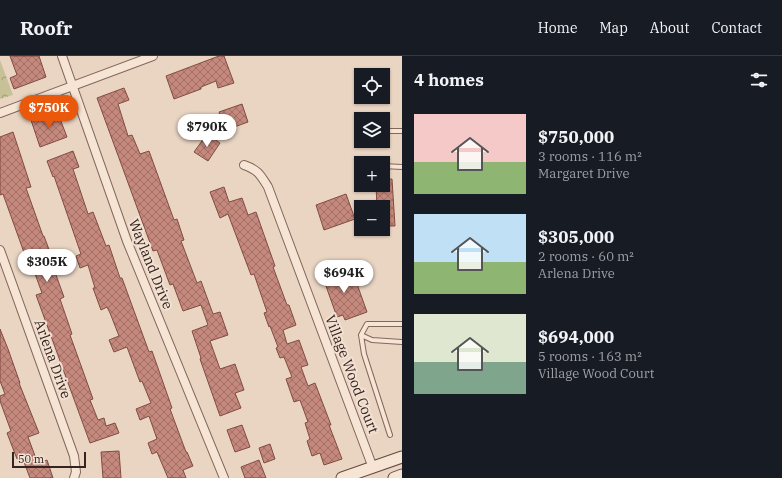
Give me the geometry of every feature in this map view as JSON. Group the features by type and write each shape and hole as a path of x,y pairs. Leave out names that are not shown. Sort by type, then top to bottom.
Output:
{"street":[{"name":"Wayland Drive","path":"62,56 127,242 224,478"},
{"path":"0,113 153,56"},
{"name":"Village Wood Court","path":"244,165 259,172 268,187 374,468"},
{"name":"Arlena Drive","path":"0,250 74,456 76,472 74,478"},
{"path":"342,478 402,457"},
{"path":"394,478 402,475"}],"lane":[{"path":"390,131 402,131"},
{"path":"390,166 402,167"},
{"path":"390,435 364,354 361,335 367,324 402,324"},
{"path":"361,335 372,340 402,342"}],"green space":[{"path":"0,60 13,95 0,99"}],"building":[{"path":"10,56 39,56 46,77 14,89 10,78 17,75"},
{"path":"219,56 224,56 234,83 218,88 216,81 201,87 201,89 174,99 166,76"},
{"path":"124,88 129,100 118,104 128,136 132,135 140,154 149,151 174,220 177,219 184,240 181,241 197,283 201,281 213,314 220,312 228,335 210,341 220,369 235,364 244,390 235,393 241,408 220,416 192,331 208,325 201,305 183,311 173,284 170,285 157,250 153,251 97,98"},
{"path":"242,104 248,122 226,130 219,112"},
{"path":"57,111 67,137 40,147 31,120"},
{"path":"13,132 31,187 26,188 54,263 52,264 64,297 60,299 72,334 70,335 93,399 90,400 98,420 104,418 106,426 115,423 119,433 90,443 36,295 42,293 34,271 31,272 3,194 0,195 0,137"},
{"path":"207,134 220,143 208,161 194,152"},
{"path":"73,151 79,167 73,169 88,214 93,212 106,246 109,245 120,278 122,278 149,352 152,351 172,408 170,409 186,452 193,466 183,470 186,478 168,478 157,452 152,454 148,443 157,439 149,416 140,420 136,409 151,403 142,381 140,382 127,347 114,352 109,340 119,336 110,313 107,307 101,310 93,288 95,288 88,265 80,268 76,256 81,254 54,176 53,177 47,161"},
{"path":"390,179 392,179 395,226 390,226 390,200 377,200 376,192 390,192"},
{"path":"224,187 229,202 242,198 248,215 256,212 275,266 273,267 296,325 283,330 287,344 299,340 308,365 301,367 308,386 315,383 342,459 324,465 320,453 312,456 307,441 310,439 305,423 308,422 300,400 294,402 286,379 292,377 284,357 280,358 276,348 278,347 264,313 267,312 254,274 251,275 228,214 220,218 210,192"},
{"path":"346,194 354,219 324,230 316,205"},
{"path":"334,267 337,275 352,270 367,312 345,320 343,315 337,317 321,272"},
{"path":"0,329 39,433 28,437 38,464 47,460 53,478 30,478 22,457 17,459 7,433 11,431 0,401 0,396 5,394 0,381"},
{"path":"242,425 250,447 235,452 227,430"},
{"path":"270,444 275,459 264,463 259,448"},
{"path":"119,451 121,478 103,478 101,452"},
{"path":"259,460 266,478 245,478 241,467"}]}
